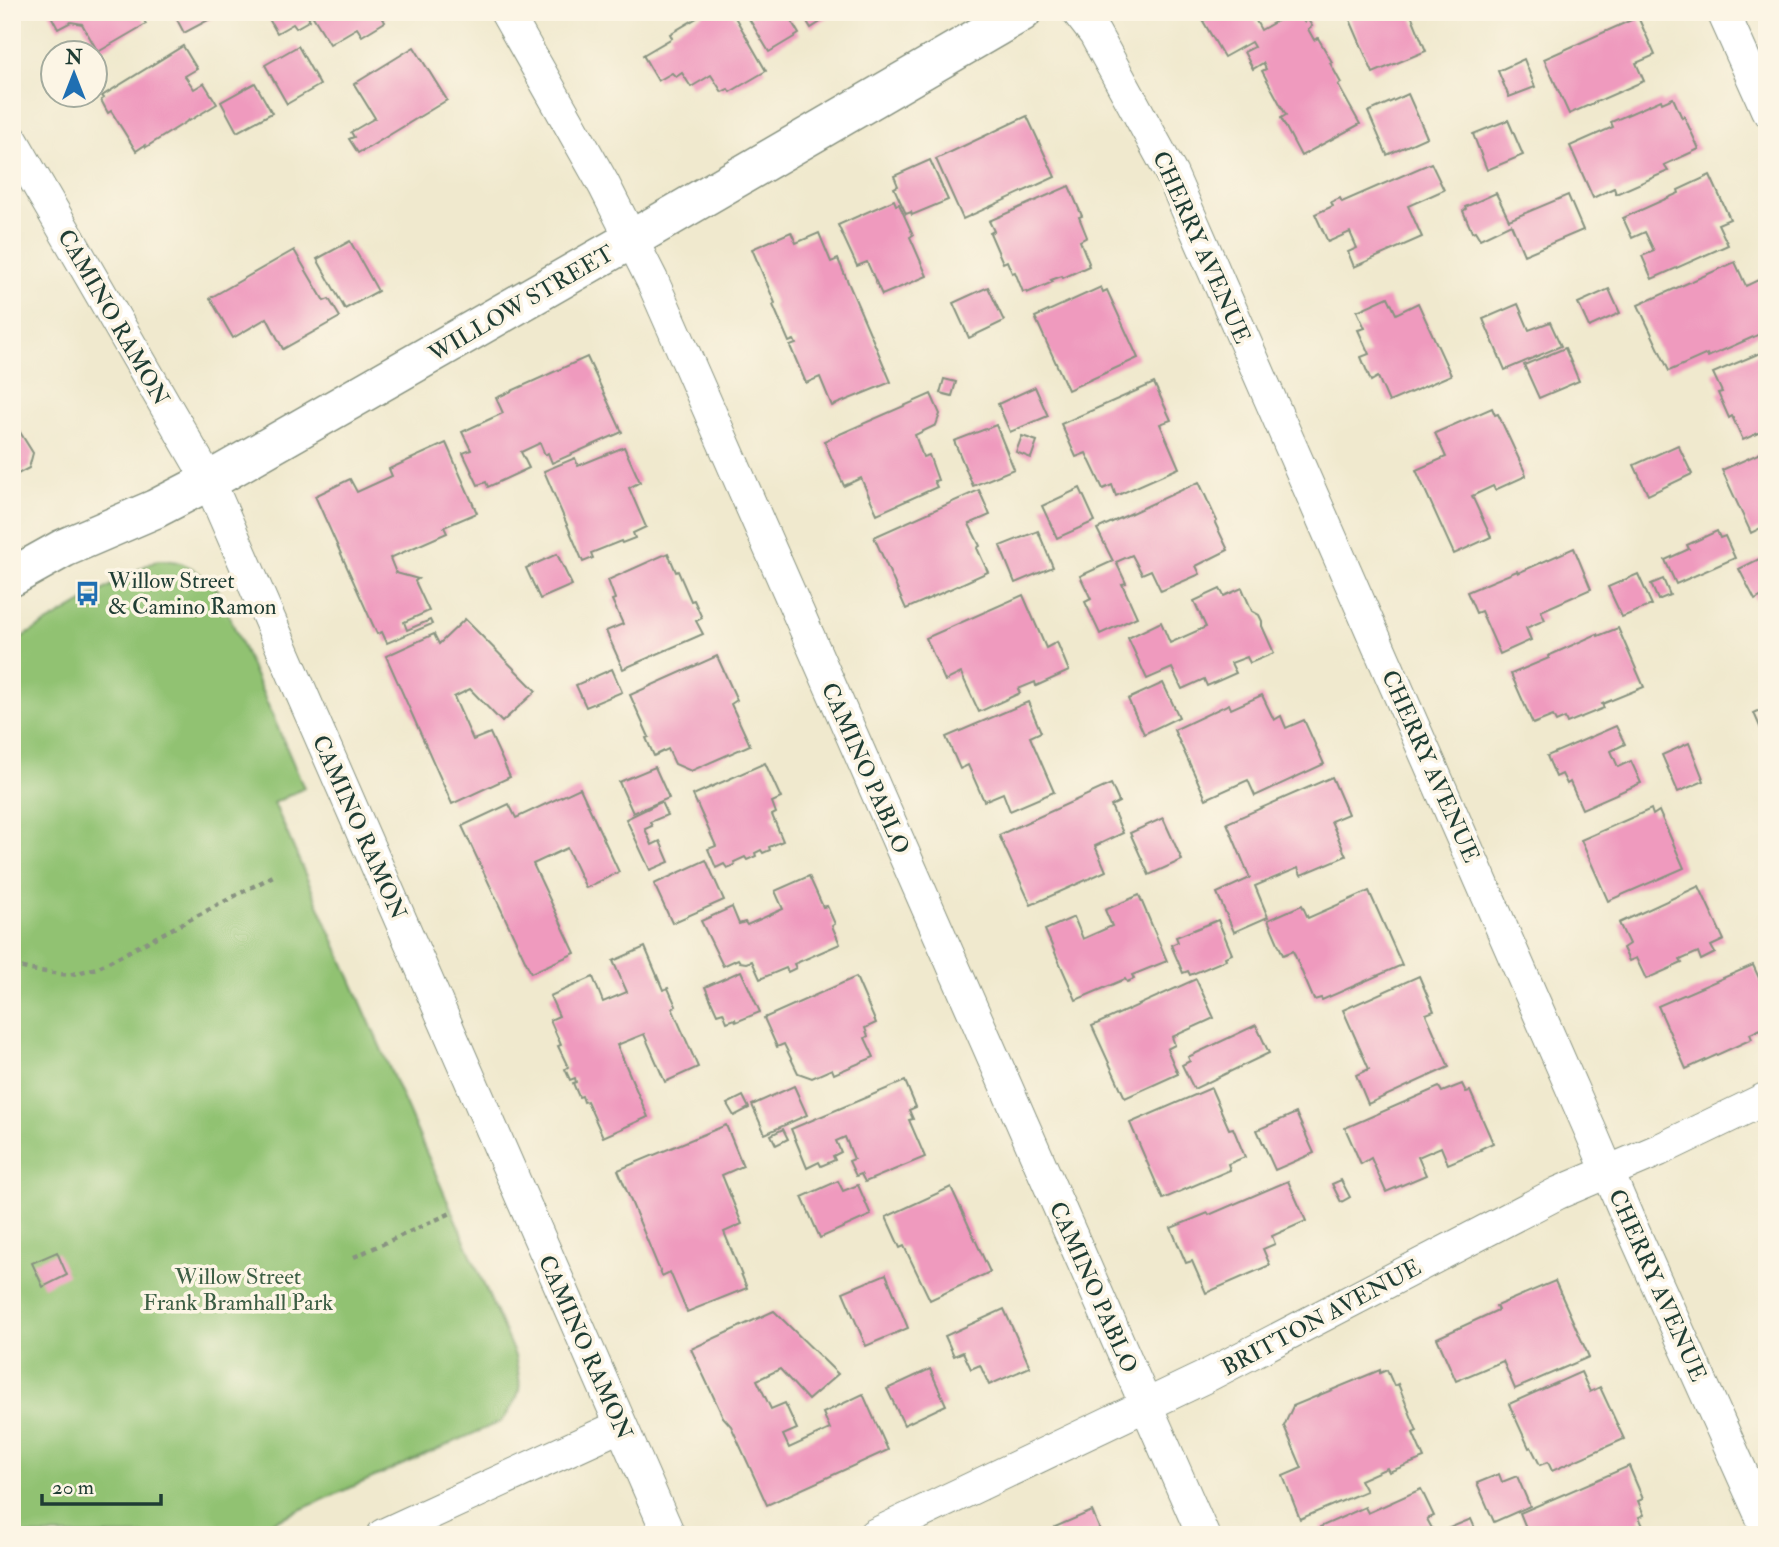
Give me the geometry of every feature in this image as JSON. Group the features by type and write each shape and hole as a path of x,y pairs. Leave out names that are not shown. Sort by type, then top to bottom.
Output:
{"main road":[{"name":"WILLOW STREET","path":"12,577 64,548 155,509 209,481 1022,12"}],"street":[{"name":"CAMINO PABLO","path":"506,12 604,185 655,286 1203,1535"},
{"name":"CHERRY AVENUE","path":"1078,12 1095,34 1172,175 1767,1529"},
{"path":"1723,12 1767,110"},
{"name":"CAMINO RAMON","path":"12,139 209,481 669,1535"},
{"name":"BRITTON AVENUE","path":"874,1535 1203,1378 1558,1194 1653,1153 1767,1098"},
{"path":"383,1535 620,1426"}],"path":[{"path":"12,965 69,975 97,968 276,874"},
{"path":"354,1257 451,1213"}],"green space":[{"name":"Willow Street Frank Bramhall Park","path":"158,560 184,564 198,572 218,590 304,788 274,803 515,1356 520,1384 514,1403 502,1421 243,1535 12,1535 12,643"}],"building":[{"path":"49,12 139,12 146,24 108,46 108,38 90,38 82,24 71,22 58,29"},
{"path":"173,12 216,12 218,15 184,33"},
{"path":"265,12 394,12 383,19 385,22 362,36 357,28 330,44 312,15 308,17 310,20 296,28 293,24 277,33"},
{"path":"707,12 732,12 766,71 730,92 728,89 722,92 711,75 691,87 682,73 676,77 672,73 658,81 643,55 672,38 670,34"},
{"path":"757,12 786,12 799,34 769,52 748,17"},
{"path":"801,12 836,12 811,28"},
{"path":"1219,12 1251,12 1261,30 1293,12 1299,12 1304,22 1308,20 1312,26 1308,29 1314,40 1318,38 1332,62 1330,63 1341,83 1338,85 1360,124 1301,156 1281,118 1286,115 1262,71 1266,69 1263,63 1253,69 1244,52 1254,47 1251,42 1224,57 1203,21"},
{"path":"1343,12 1410,12 1426,51 1373,73 1348,15 1345,16"},
{"path":"1638,17 1655,55 1636,63 1644,81 1569,114 1544,59"},
{"path":"183,46 197,69 185,76 194,89 204,83 217,104 136,151 111,111 108,113 105,108 108,108 108,92"},
{"path":"298,46 320,85 287,104 265,65"},
{"path":"414,47 447,100 358,153 349,139 354,137 351,132 375,118 354,84"},
{"path":"1524,59 1535,87 1509,97 1498,71"},
{"path":"255,83 272,113 237,132 221,102"},
{"path":"1408,94 1427,137 1387,155 1368,112"},
{"path":"1673,98 1699,149 1664,165 1668,171 1616,194 1614,188 1593,198 1570,146 1613,127 1611,122 1661,100 1662,103"},
{"path":"1027,116 1055,177 963,219 936,159"},
{"path":"1508,120 1523,155 1487,170 1473,134"},
{"path":"930,160 948,200 912,215 911,212 906,214 894,188 898,186 894,176"},
{"path":"1431,163 1444,190 1408,206 1422,237 1354,267 1348,252 1357,248 1350,232 1328,242 1315,214 1333,206 1331,202 1340,198 1342,202"},
{"path":"1710,175 1730,219 1718,224 1728,245 1652,279 1642,256 1654,251 1645,232 1632,238 1623,218 1679,193 1678,190"},
{"path":"1069,186 1082,216 1079,217 1087,237 1080,241 1089,266 1063,278 1062,276 1051,280 1053,282 1027,293 1023,292 1015,272 1012,273 1007,261 1003,263 990,233 994,231 989,221"},
{"path":"1496,193 1509,220 1568,195 1583,230 1524,255 1511,224 1480,239 1475,231 1472,232 1463,211 1465,207"},
{"path":"894,200 896,205 899,204 913,235 910,237 927,276 882,295 867,262 857,266 838,225"},
{"path":"791,232 796,243 819,233 831,262 838,259 891,382 832,406 820,377 806,383 790,346 796,344 794,340 789,342 752,249"},
{"path":"350,241 378,291 345,309 317,259"},
{"path":"294,250 324,301 329,299 340,317 283,349 267,318 233,338 210,298"},
{"path":"1735,262 1746,286 1758,280 1767,300 1767,331 1669,371 1638,305"},
{"path":"988,287 1004,321 969,338 953,303"},
{"path":"1101,287 1103,292 1107,290 1138,358 1068,390 1035,317"},
{"path":"1609,289 1620,313 1589,327 1578,303"},
{"path":"1388,297 1396,314 1418,303 1451,375 1389,402 1378,377 1371,381 1361,357 1369,354 1358,330 1365,328 1357,311"},
{"path":"1518,304 1529,330 1550,322 1561,346 1505,370 1483,319"},
{"path":"1565,348 1579,381 1539,398 1524,365"},
{"path":"1767,350 1767,429 1743,440 1732,416 1729,418 1718,393 1722,392 1713,373"},
{"path":"587,357 622,432 552,463 540,443 521,452 529,468 488,487 486,482 478,485 463,453 471,450 462,432 503,413 496,398"},
{"path":"944,379 956,382 952,396 940,393"},
{"path":"1154,383 1171,420 1160,424 1179,468 1116,496 1112,485 1103,489 1086,453 1076,457 1061,424"},
{"path":"1035,387 1048,416 1010,432 998,404"},
{"path":"931,394 940,414 936,425 915,435 923,457 929,455 938,480 934,481 937,487 877,514 861,478 844,486 824,441"},
{"path":"1492,408 1495,415 1498,414 1526,476 1495,490 1493,486 1472,496 1491,537 1454,554 1416,470 1446,457 1435,433"},
{"path":"996,425 1014,469 973,486 954,441"},
{"path":"12,427 15,431 18,429 33,453 29,468 12,477"},
{"path":"1022,436 1037,441 1031,458 1016,452"},
{"path":"446,443 477,513 444,527 447,533 390,558 396,573 418,579 415,581 429,611 404,622 407,630 430,620 432,624 387,643 382,632 377,634 315,496 350,479 357,492 392,476 389,469"},
{"path":"1678,445 1692,474 1648,495 1634,465"},
{"path":"624,447 640,482 629,488 646,527 633,533 635,538 591,553 593,558 583,562 544,471 575,458 578,466"},
{"path":"1767,450 1767,525 1751,533 1722,470"},
{"path":"1199,482 1228,550 1196,566 1200,574 1161,591 1151,570 1142,574 1132,555 1116,562 1126,583 1122,584 1137,617 1100,634 1085,602 1091,599 1080,576 1113,561 1097,529"},
{"path":"1080,488 1095,521 1057,538 1042,506"},
{"path":"979,490 990,515 969,524 980,546 977,548 988,572 906,609 874,537"},
{"path":"1038,531 1053,567 1015,583 1000,546"},
{"path":"1717,531 1720,538 1725,536 1735,558 1676,584 1665,560 1689,549 1687,545"},
{"path":"1574,548 1591,589 1541,611 1545,620 1526,628 1531,640 1500,654 1481,611 1476,613 1467,592"},
{"path":"668,553 702,618 696,621 703,634 623,669 606,631 623,624 612,600 615,599 608,580"},
{"path":"557,554 572,585 540,599 526,568"},
{"path":"1767,555 1767,601 1764,595 1755,600 1739,569"},
{"path":"1638,574 1652,605 1622,617 1608,587"},
{"path":"1663,579 1670,595 1658,600 1651,584"},
{"path":"1242,588 1252,611 1259,615 1262,621 1274,653 1250,663 1247,657 1231,663 1236,673 1207,686 1204,679 1182,689 1172,668 1147,679 1128,638 1161,622 1170,643 1206,627 1194,601 1220,589 1224,596"},
{"path":"1023,595 1046,648 1057,642 1069,671 1036,686 1035,682 1018,689 1020,693 979,712 961,673 945,681 926,638"},
{"path":"465,619 536,691 502,722 470,689 454,697 473,740 490,733 510,777 452,804 386,656 434,634 439,644"},
{"path":"1618,628 1644,687 1602,704 1604,708 1567,723 1565,718 1556,722 1553,716 1533,724 1511,674 1597,634 1598,636"},
{"path":"717,656 737,700 731,704 750,745 691,771 675,764 668,749 654,756 646,738 649,737 630,695"},
{"path":"612,669 622,692 586,707 576,685"},
{"path":"1163,683 1179,717 1144,734 1128,699"},
{"path":"1262,695 1274,720 1281,716 1286,728 1304,720 1324,764 1255,796 1248,780 1206,799 1174,730 1229,704 1231,709"},
{"path":"1028,702 1041,732 1030,737 1054,792 1010,811 1003,793 984,801 968,765 960,769 946,737"},
{"path":"1767,707 1767,743 1754,713"},
{"path":"1616,726 1625,744 1611,751 1618,767 1631,761 1641,783 1582,809 1570,782 1567,784 1562,774 1556,777 1547,756"},
{"path":"1689,743 1704,781 1678,792 1662,755"},
{"path":"765,763 781,798 772,802 776,813 772,815 783,841 763,853 761,850 755,853 756,856 747,860 745,857 734,862 735,865 727,868 724,864 716,868 708,849 716,846 693,795"},
{"path":"655,767 669,798 633,813 619,782"},
{"path":"1332,777 1348,814 1331,821 1346,856 1301,875 1298,868 1255,886 1268,917 1234,932 1217,893 1250,878 1227,823"},
{"path":"1111,784 1119,802 1111,806 1123,833 1095,846 1106,871 1031,905 999,835"},
{"path":"580,788 619,872 586,888 567,848 533,864 575,953 531,973 462,826 509,804 516,818"},
{"path":"661,802 667,815 650,822 652,826 645,829 652,845 660,841 669,862 650,870 626,819"},
{"path":"1651,809 1653,815 1659,811 1684,868 1608,901 1581,840"},
{"path":"1163,818 1182,860 1149,875 1130,833"},
{"path":"706,860 724,900 672,923 654,884"},
{"path":"809,876 823,907 827,906 840,944 794,964 796,968 788,972 786,968 760,979 752,961 746,963 738,959 723,966 701,921 732,907 739,924 745,922 747,925 783,909 775,891"},
{"path":"1699,886 1724,940 1711,946 1715,953 1701,960 1698,952 1680,960 1682,963 1646,979 1636,958 1629,961 1623,948 1629,944 1619,923"},
{"path":"1369,891 1402,965 1322,1000 1314,1000 1293,951 1283,955 1268,920 1302,905 1308,918"},
{"path":"1139,895 1167,961 1132,975 1134,979 1127,982 1125,979 1076,1000 1045,930 1074,917 1083,939 1112,926 1105,910"},
{"path":"1218,920 1232,954 1225,957 1226,960 1190,975 1188,971 1183,973 1171,945 1178,942 1176,937"},
{"path":"645,947 663,990 668,988 676,1006 672,1008 698,1067 665,1082 644,1034 617,1045 648,1117 603,1137 587,1101 584,1102 582,1096 579,1097 573,1083 576,1082 575,1078 570,1080 565,1069 568,1067 550,1020 559,1016 550,996 593,977 603,1002 627,992 613,961"},
{"path":"1753,965 1767,995 1767,1026 1750,1034 1752,1039 1686,1069 1658,1006"},
{"path":"741,971 760,1012 736,1022 735,1019 727,1022 723,1012 717,1014 705,987"},
{"path":"1419,976 1434,1011 1426,1014 1449,1067 1368,1104 1356,1075 1369,1069 1343,1010"},
{"path":"856,977 876,1023 865,1028 868,1036 865,1038 874,1057 834,1074 832,1069 812,1078 798,1073 784,1044 777,1047 764,1018"},
{"path":"1196,979 1214,1018 1172,1037 1175,1045 1167,1049 1178,1074 1125,1098 1092,1026"},
{"path":"1256,1025 1269,1053 1194,1089 1182,1065 1190,1061 1188,1057"},
{"path":"905,1081 916,1107 909,1110 913,1119 909,1120 925,1157 865,1182 861,1174 856,1176 849,1161 854,1159 845,1137 836,1141 841,1152 833,1156 835,1160 821,1166 819,1162 807,1168 791,1129"},
{"path":"1462,1084 1466,1092 1470,1091 1493,1143 1448,1164 1441,1147 1418,1157 1426,1175 1386,1192 1371,1158 1361,1164 1345,1128 1439,1087 1442,1092"},
{"path":"794,1086 807,1115 765,1134 752,1105"},
{"path":"1211,1088 1245,1157 1228,1164 1230,1170 1163,1199 1130,1123"},
{"path":"743,1096 749,1108 734,1116 727,1104"},
{"path":"1296,1113 1314,1153 1275,1170 1257,1130"},
{"path":"726,1125 743,1166 722,1175 742,1224 724,1232 747,1288 687,1312 670,1272 662,1276 618,1170"},
{"path":"783,1129 788,1139 776,1145 771,1135"},
{"path":"1341,1180 1350,1197 1341,1202 1332,1184"},
{"path":"838,1181 843,1191 858,1185 871,1215 820,1238 802,1197"},
{"path":"1288,1181 1306,1221 1272,1236 1275,1244 1263,1249 1270,1265 1206,1293 1192,1261 1186,1263 1171,1228 1208,1213 1209,1215"},
{"path":"951,1187 990,1272 930,1300 904,1246 900,1248 886,1217"},
{"path":"57,1252 67,1275 43,1287 32,1263"},
{"path":"886,1274 908,1328 866,1346 843,1292"},
{"path":"1555,1281 1589,1357 1515,1389 1503,1361 1456,1381 1437,1338 1498,1310 1496,1306"},
{"path":"1004,1309 1030,1367 989,1385 980,1365 971,1369 963,1352 954,1356 945,1336"},
{"path":"774,1311 838,1374 808,1400 780,1369 757,1380 771,1409 785,1403 797,1429 783,1435 789,1448 830,1429 823,1413 863,1394 888,1450 767,1505 731,1426 723,1417 691,1349"},
{"path":"930,1369 946,1405 904,1425 887,1389"},
{"path":"1380,1370 1380,1373 1387,1370 1394,1386 1398,1384 1417,1431 1413,1433 1424,1458 1389,1472 1387,1468 1360,1480 1366,1491 1300,1519 1283,1476 1302,1468 1284,1426 1293,1406"},
{"path":"1581,1372 1590,1392 1600,1387 1624,1439 1552,1471 1548,1462 1540,1465 1531,1447 1529,1448 1509,1404"},
{"path":"1629,1466 1643,1499 1638,1501 1644,1515 1639,1517 1647,1535 1529,1535 1520,1513"},
{"path":"1499,1474 1502,1482 1517,1476 1530,1506 1494,1522 1477,1483"},
{"path":"1421,1489 1434,1516 1427,1519 1435,1534 1471,1519 1478,1535 1323,1535 1320,1527 1365,1507 1368,1513"},
{"path":"1092,1511 1102,1535 1051,1535 1058,1532 1055,1527"}],"place":[{"name":"Willow Street & Camino Ramon","path":"88,593"}]}
